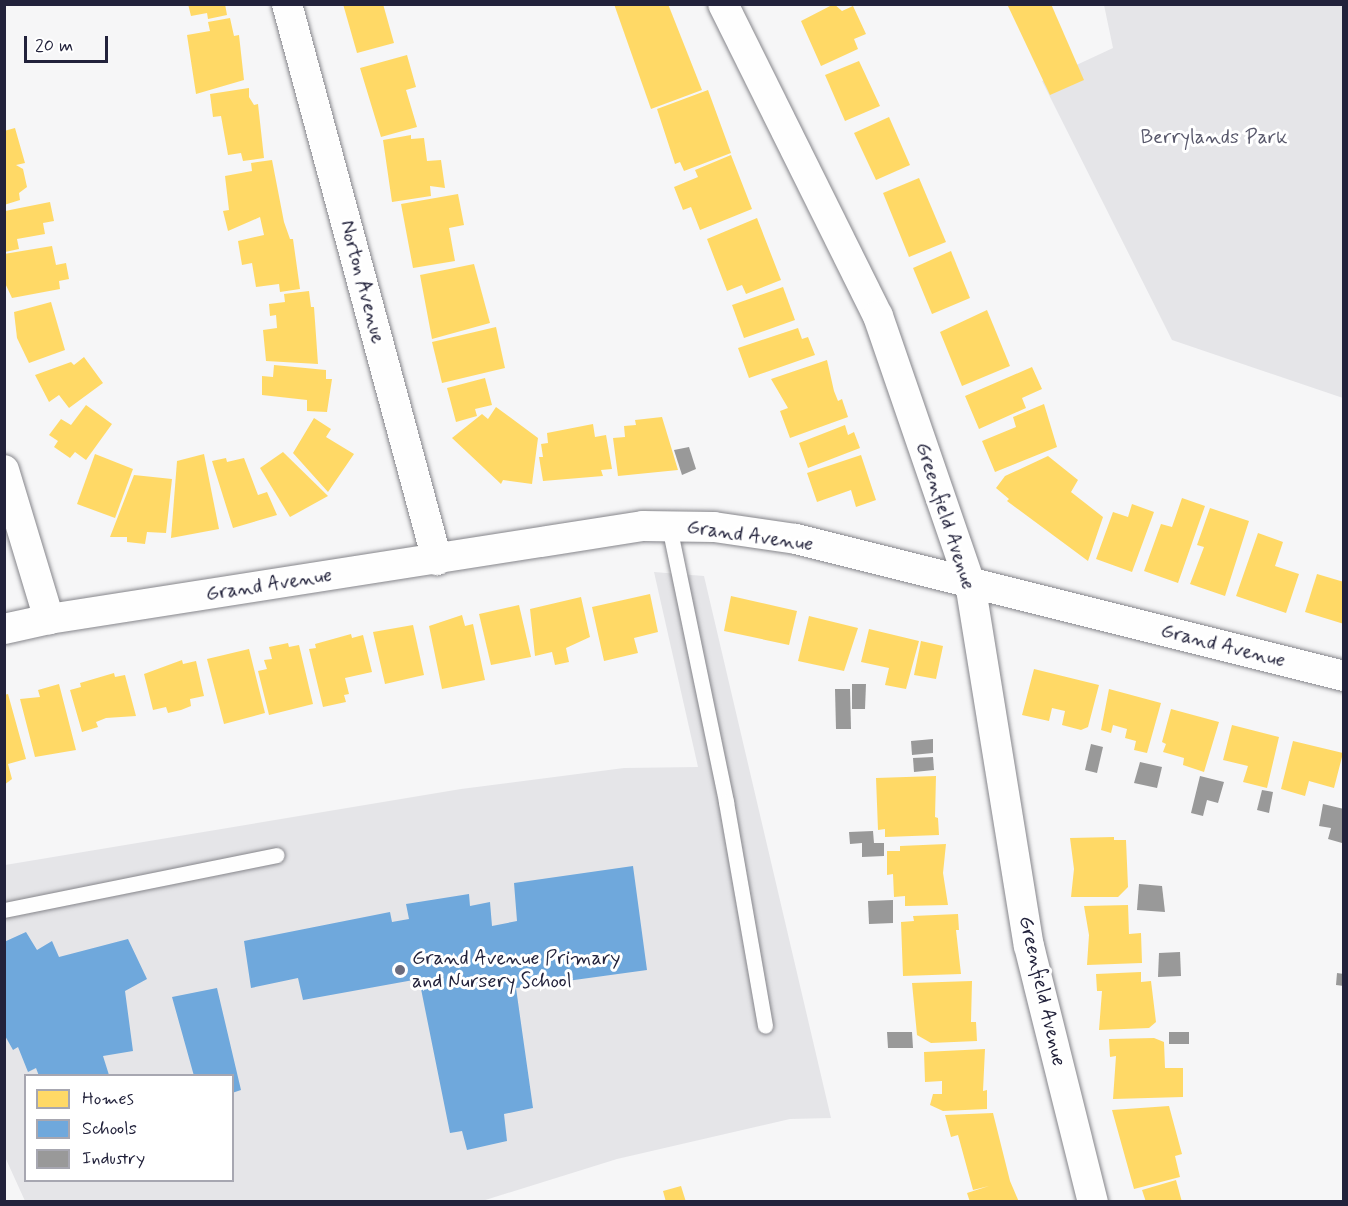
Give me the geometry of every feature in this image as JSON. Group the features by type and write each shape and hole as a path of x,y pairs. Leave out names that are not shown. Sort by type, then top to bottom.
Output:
{"street":[{"name":"Norton Avenue","path":"287,4 437,560"},
{"name":"Greenfield Avenue","path":"723,4 878,316 970,583 1029,946 1093,1202"},
{"path":"4,470 49,619"},
{"name":"Grand Avenue","path":"4,629 49,619 643,526 714,527 796,539 1344,676"}],"lane":[{"path":"669,526 726,802 765,1026"},
{"path":"4,910 277,855"}],"shaded area":[{"name":"Berrylands Park","path":"1104,5 1343,5 1343,398 1172,340 1042,81 1113,48"},
{"name":"Grand Avenue Primary and Nursery School","path":"654,572 704,576 831,1118 790,1119 617,1159 479,1202 25,1201 5,1157 5,865 461,789 624,768 698,767"}],"building: Homes":[{"path":"188,4 225,4 227,15 208,19 207,13 191,16"},
{"path":"343,4 383,4 394,43 357,53"},
{"path":"614,4 668,4 702,90 651,109"},
{"path":"834,4 842,11 853,6 866,34 854,39 858,49 821,66 801,21"},
{"path":"1007,4 1051,4 1084,80 1050,95"},
{"path":"230,18 234,36 239,35 244,80 196,94 187,35 210,31 208,22"},
{"path":"407,55 416,87 406,90 417,127 381,137 360,68"},
{"path":"859,61 880,106 845,121 825,75"},
{"path":"249,88 249,97 254,105 258,104 264,158 243,161 241,153 228,155 221,116 213,117 210,94"},
{"path":"708,90 731,153 684,171 680,162 675,164 657,109"},
{"path":"889,117 910,165 876,180 854,133"},
{"path":"15,128 25,163 16,165 23,169 27,187 19,193 20,200 4,205 4,131"},
{"path":"411,135 411,139 424,138 427,161 441,160 445,188 430,186 431,196 392,202 383,140"},
{"path":"731,155 752,209 700,230 691,207 683,210 674,187 698,177 695,170"},
{"path":"272,160 284,222 290,239 293,239 300,289 280,292 279,284 256,287 252,263 242,265 238,241 264,235 260,217 228,231 223,211 229,210 225,176 252,171 251,163"},
{"path":"919,178 946,242 909,257 883,193"},
{"path":"458,194 464,225 449,228 455,261 413,268 401,204"},
{"path":"50,202 54,221 43,223 45,234 17,239 19,249 5,252 5,211"},
{"path":"757,218 781,280 746,294 742,285 727,291 707,239"},
{"path":"52,246 56,265 66,263 69,279 59,281 60,289 12,298 4,281 4,254"},
{"path":"951,251 970,298 932,314 913,268"},
{"path":"474,264 490,323 432,339 420,275"},
{"path":"783,287 795,320 744,338 732,305"},
{"path":"309,291 311,307 314,307 318,364 266,361 263,330 277,328 276,315 270,316 269,304 285,302 284,294"},
{"path":"51,302 65,350 29,363 17,338 14,312"},
{"path":"987,310 1010,366 962,386 940,332"},
{"path":"496,327 505,368 442,383 432,342"},
{"path":"798,328 802,339 808,337 815,355 749,378 738,348"},
{"path":"84,357 103,383 69,408 59,395 49,402 35,375 71,362 74,365"},
{"path":"827,360 834,391 838,401 842,399 848,417 790,438 780,411 788,408 771,379"},
{"path":"274,365 326,370 326,379 332,379 327,412 307,411 307,400 262,395 262,376 273,377"},
{"path":"1032,367 1042,389 1022,398 1026,408 979,429 965,396"},
{"path":"485,378 492,405 475,409 477,416 456,422 447,388"},
{"path":"1044,404 1057,447 995,472 982,441 1016,427 1013,417"},
{"path":"86,405 112,424 86,460 75,452 70,458 54,447 58,441 49,435 61,419 71,425"},
{"path":"496,407 538,438 532,484 503,480 501,484 452,438 482,414 488,419"},
{"path":"662,417 678,470 618,476 613,438 625,437 624,426 636,425 635,420"},
{"path":"314,418 331,429 326,437 354,454 328,492 293,453"},
{"path":"593,424 595,437 606,435 612,469 601,470 603,476 543,481 539,457 543,457 541,444 548,443 547,433"},
{"path":"845,425 848,435 854,432 860,448 808,468 799,443"},
{"path":"283,452 328,496 290,517 260,468"},
{"path":"95,454 133,469 115,518 77,504"},
{"path":"204,454 219,529 171,538 177,461"},
{"path":"861,455 876,500 856,507 851,490 817,502 807,473"},
{"path":"1048,456 1078,480 1071,492 1103,517 1088,561 1007,501 1009,499 996,488 1005,476"},
{"path":"226,458 227,462 244,458 258,495 267,492 277,515 233,528 212,461"},
{"path":"134,475 172,479 166,533 147,532 145,544 127,542 127,537 110,537"},
{"path":"1182,498 1205,506 1178,583 1144,571 1161,524 1172,527"},
{"path":"1132,504 1154,512 1132,572 1096,559 1113,512 1128,517"},
{"path":"1210,508 1249,521 1225,596 1190,584 1204,547 1197,545"},
{"path":"1258,533 1283,542 1275,566 1299,574 1286,613 1236,596"},
{"path":"1317,574 1344,582 1344,624 1305,612"},
{"path":"650,594 658,632 634,638 638,653 604,661 592,607"},
{"path":"731,596 797,611 789,645 724,631"},
{"path":"581,597 590,637 566,648 569,662 555,665 552,652 535,656 530,609"},
{"path":"519,605 531,657 491,665 479,614"},
{"path":"462,615 465,626 473,624 485,680 442,689 429,626"},
{"path":"809,616 858,628 844,671 798,661"},
{"path":"413,625 424,675 385,684 373,632"},
{"path":"869,629 919,641 906,689 885,685 889,668 861,662"},
{"path":"351,634 352,638 363,635 372,672 345,678 349,694 344,695 346,702 323,707 309,649 316,648 315,644"},
{"path":"921,641 943,646 936,679 914,675"},
{"path":"288,643 289,647 299,645 313,704 269,715 258,671 267,669 264,660 272,659 269,647"},
{"path":"249,649 265,713 224,724 207,659"},
{"path":"182,660 183,664 196,661 204,696 190,699 191,706 181,710 168,713 166,707 153,710 144,674"},
{"path":"1034,669 1099,685 1088,727 1081,730 1062,725 1065,711 1052,708 1049,721 1022,715"},
{"path":"114,673 115,677 125,675 136,716 106,718 96,722 98,727 82,732 70,690 81,687 80,683"},
{"path":"59,684 76,750 35,757 20,699 40,697 38,690"},
{"path":"1109,689 1161,703 1147,753 1134,750 1136,741 1125,738 1127,729 1113,725 1111,733 1101,730"},
{"path":"8,694 26,759 8,764 12,779 4,785 4,695"},
{"path":"1171,709 1219,722 1204,772 1183,765 1184,758 1163,752 1166,744 1162,742"},
{"path":"1232,725 1279,737 1267,788 1243,782 1248,766 1223,760"},
{"path":"1293,741 1343,753 1334,788 1309,781 1305,796 1281,789"},
{"path":"936,776 935,817 938,818 939,835 885,837 885,829 878,830 876,778"},
{"path":"1114,837 1114,840 1126,840 1128,887 1118,897 1071,897 1074,869 1070,838"},
{"path":"946,844 943,873 948,905 905,906 905,896 894,897 893,874 887,875 887,851 900,851 900,846"},
{"path":"1128,905 1129,934 1141,933 1142,963 1087,965 1089,935 1084,906"},
{"path":"958,914 959,930 956,930 961,974 903,976 901,922 914,921 913,916"},
{"path":"1141,972 1141,982 1151,981 1156,1022 1149,1028 1099,1030 1102,991 1097,991 1096,974"},
{"path":"972,981 971,1022 976,1022 977,1041 931,1043 917,1035 912,983"},
{"path":"1154,1038 1164,1042 1165,1068 1183,1068 1183,1097 1113,1099 1116,1056 1110,1057 1109,1039"},
{"path":"985,1049 983,1091 987,1090 987,1109 943,1111 930,1105 933,1094 942,1094 942,1081 925,1082 924,1052"},
{"path":"1169,1106 1182,1154 1175,1156 1180,1177 1134,1189 1112,1110"},
{"path":"993,1113 1010,1181 1019,1202 970,1202 967,1193 989,1186 973,1190 958,1135 951,1137 945,1115"},
{"path":"1176,1180 1182,1202 1146,1202 1142,1190"},
{"path":"681,1186 686,1202 666,1202 663,1191"}],"building: Schools":[{"path":"633,866 647,970 516,988 533,1108 504,1114 507,1141 467,1150 462,1131 450,1133 419,979 303,1000 298,978 251,988 244,941 390,912 392,922 409,919 406,904 469,894 470,906 490,902 492,926 517,921 514,883"},
{"path":"26,932 37,950 52,941 59,957 128,939 147,979 125,991 133,1051 103,1056 109,1074 38,1074 36,1068 28,1072 18,1047 13,1050 4,1034 4,942"},
{"path":"217,988 241,1090 234,1092 234,1074 193,1074 172,997"}],"building: Industry":[{"path":"689,447 696,469 682,475 674,450"},
{"path":"852,684 866,684 865,709 852,709"},
{"path":"835,689 850,689 851,729 836,729"},
{"path":"933,739 933,753 912,755 911,741"},
{"path":"1091,744 1103,747 1097,773 1085,770"},
{"path":"933,757 934,770 914,772 913,758"},
{"path":"1140,762 1162,767 1157,788 1134,783"},
{"path":"1200,776 1224,782 1218,803 1207,800 1203,816 1191,813"},
{"path":"1262,790 1273,792 1269,813 1257,810"},
{"path":"1323,804 1344,809 1342,843 1328,839 1331,828 1319,826"},
{"path":"873,831 874,843 884,843 884,856 862,857 862,843 850,844 849,832"},
{"path":"1139,884 1162,886 1165,912 1137,910"},
{"path":"893,900 893,923 869,924 868,901"},
{"path":"1180,952 1181,976 1158,977 1159,953"},
{"path":"1337,973 1344,974 1344,986 1336,985"},
{"path":"887,1032 912,1032 913,1048 888,1048"},
{"path":"1169,1032 1189,1032 1189,1044 1169,1044"}],"place":[{"name":"Grand Avenue Primary and Nursery School","path":"400,970"}]}
